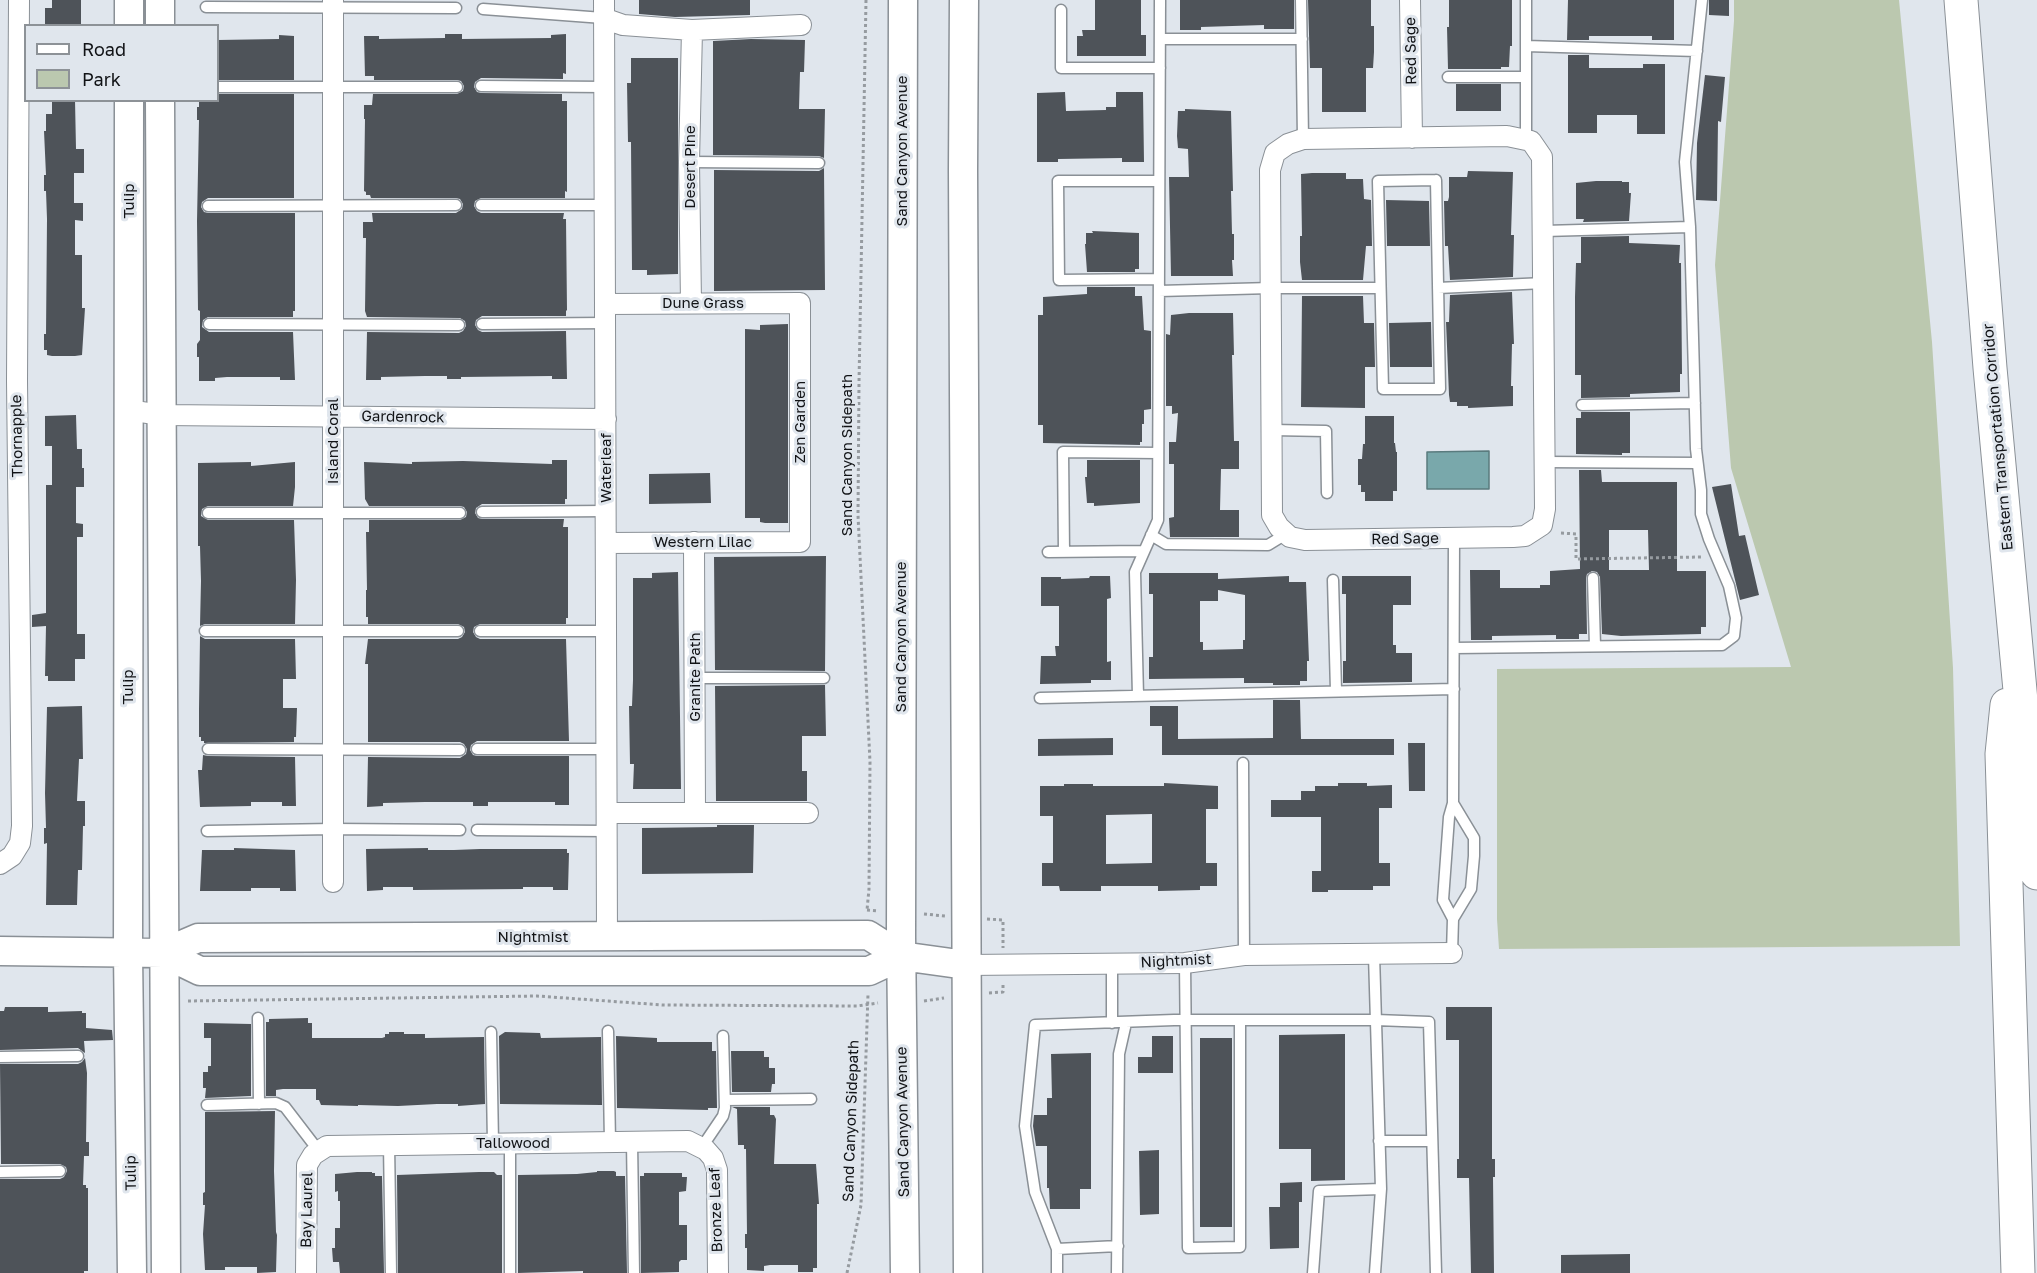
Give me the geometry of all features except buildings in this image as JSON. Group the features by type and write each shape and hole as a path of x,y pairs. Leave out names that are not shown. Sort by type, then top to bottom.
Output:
{"highway":[{"name":"Eastern Transportation Corridor","path":"1961,0 1990,368 2015,620 2033,771 2037,873"},
{"path":"2015,620 2002,754 2018,1273"}],"street":[{"name":"Thornapple","path":"0,864 12,856 20,843 22,826 8,381 19,0"},
{"path":"129,0 129,24"},
{"path":"160,0 160,24"},
{"name":"Sand Canyon Avenue","path":"903,0 901,956 905,1273"},
{"path":"964,0 968,1273"},
{"name":"Red Sage","path":"1410,0 1412,138"},
{"name":"Island Coral","path":"333,4 333,882"},
{"path":"604,9 623,25 692,30 801,25"},
{"name":"Waterleaf","path":"604,9 607,936"},
{"name":"Desert Pine","path":"691,303 689,162 692,30"},
{"name":"Tulip","path":"129,102 128,953 132,1273"},
{"name":"Tulip","path":"160,102 166,1273"},
{"path":"1286,534 1272,515 1270,170 1275,153 1288,144 1303,139 1507,136 1526,140"},
{"name":"Red Sage","path":"1286,534 1305,540 1525,536 1542,525 1545,509 1545,462 1542,157 1532,141 1526,140"},
{"name":"Dune Grass","path":"606,314 691,303 800,303"},
{"name":"Zen Garden","path":"800,303 800,542"},
{"name":"Gardenrock","path":"128,410 161,415 606,419"},
{"name":"Granite Path","path":"694,542 695,812"},
{"name":"Western Lilac","path":"606,543 800,542"},
{"path":"607,822 695,812 808,813"},
{"name":"Nightmist","path":"0,951 163,953 198,938 868,936 901,956 966,965 1185,963 1244,956 1452,953"},
{"name":"Nightmist","path":"163,953 200,971 869,971 901,956"},
{"name":"Tallowood","path":"318,1150 333,1144 632,1142 688,1142 704,1148"},
{"name":"Bronze Leaf","path":"704,1148 713,1158 717,1170 718,1273"},
{"name":"Bay Laurel","path":"306,1273 307,1174 309,1160 318,1150"}],"lane":[{"path":"1138,696 1135,572 1158,520 1160,0"},
{"path":"1301,0 1303,139"},
{"path":"1526,0 1526,140"},
{"path":"1454,648 1722,645 1734,636 1736,618 1729,586 1701,514 1701,490 1697,463 1686,162 1702,0"},
{"path":"206,7 333,4 456,8"},
{"path":"483,9 604,9"},
{"path":"1061,10 1061,68 1160,68"},
{"path":"1160,39 1302,39"},
{"path":"1526,46 1697,51"},
{"path":"1448,77 1526,77"},
{"path":"481,86 605,87"},
{"path":"219,87 457,87"},
{"path":"689,162 819,163"},
{"path":"1436,180 1438,288 1440,389 1383,389 1378,181 1436,180"},
{"path":"1159,181 1058,181 1059,280 1271,288 1380,288"},
{"path":"208,206 456,205"},
{"path":"481,205 606,206"},
{"path":"1544,231 1690,227"},
{"path":"1438,288 1544,283"},
{"path":"482,324 606,314"},
{"path":"209,324 459,325"},
{"path":"1582,405 1695,403"},
{"path":"1272,430 1326,431 1327,493"},
{"path":"1064,552 1063,452 1158,453"},
{"path":"1545,462 1697,463"},
{"path":"482,512 606,511"},
{"path":"208,513 460,513"},
{"path":"1151,535 1166,544 1268,545 1286,534"},
{"path":"1453,919 1443,900 1449,818 1453,803 1454,538"},
{"path":"1048,552 1143,551"},
{"path":"1593,578 1595,646"},
{"path":"1333,580 1336,691"},
{"path":"480,631 606,630"},
{"path":"205,631 458,631"},
{"path":"695,678 824,678"},
{"path":"1040,698 1454,689"},
{"path":"208,749 460,750"},
{"path":"477,749 606,749"},
{"path":"1243,763 1244,956"},
{"path":"1452,953 1453,919 1471,889 1474,856 1474,838 1453,803"},
{"path":"477,830 607,822"},
{"path":"207,831 333,829 460,831"},
{"path":"1374,955 1381,1189 1375,1273"},
{"path":"1185,963 1188,1248 1240,1247 1240,1021"},
{"path":"1112,964 1112,1023"},
{"path":"258,1018 259,1104"},
{"path":"1057,1273 1057,1249 1035,1192 1025,1126 1035,1025 1186,1020 1376,1020 1429,1022 1436,1273"},
{"path":"1117,1273 1119,1054 1126,1023"},
{"path":"608,1031 610,1143"},
{"path":"491,1032 510,1273"},
{"path":"704,1148 723,1116 725,1100 723,1036"},
{"path":"0,1057 78,1056"},
{"path":"725,1100 812,1099"},
{"path":"207,1105 276,1103 285,1107 318,1150"},
{"path":"1379,1141 1432,1141"},
{"path":"632,1142 634,1273"},
{"path":"389,1144 391,1273"},
{"path":"0,1172 60,1171"},
{"path":"1313,1273 1319,1191 1381,1189"},
{"path":"1057,1249 1118,1246"}],"path":[{"name":"Sand Canyon Sidepath","path":"866,0 858,515 870,762 867,910"},
{"path":"1561,533 1576,534 1576,559 1717,557"},
{"path":"188,1012 188,1000 537,996 663,1005 857,1006 868,1003 902,1003 1003,992"},
{"name":"Sand Canyon Sidepath","path":"847,1273 861,1205 868,1003"}],"green space":[{"path":"1734,0 1899,0 1932,342 1953,668 1960,946 1499,949 1497,669 1791,667 1731,468 1715,265"}],"water":[{"path":"1489,451 1489,489 1427,489 1427,452"}]}
